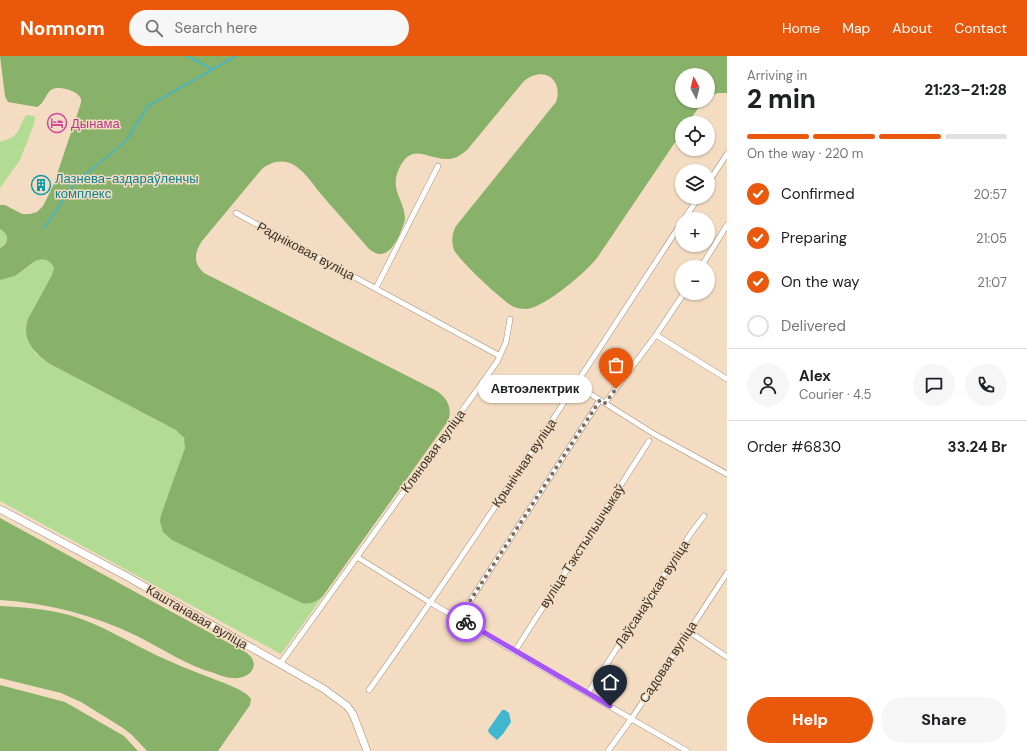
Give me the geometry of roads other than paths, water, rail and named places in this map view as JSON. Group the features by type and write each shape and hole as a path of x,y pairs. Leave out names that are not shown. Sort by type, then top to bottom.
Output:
{"main road":[{"name":"Каштанавая вуліца","path":"0,509 126,576 324,689 347,706 353,714 367,751"}],"street":[{"path":"715,172 727,154"},
{"path":"376,288 438,166"},
{"name":"Радніковая вуліца","path":"236,213 500,356"},
{"path":"705,260 727,225"},
{"name":"Крынічная вуліца","path":"369,690 431,603 675,233"},
{"path":"459,618 603,402 656,335 679,300"},
{"name":"Кляновая вуліца","path":"280,664 500,356 506,342 510,319"},
{"path":"656,335 727,379"},
{"path":"576,385 654,434 727,474"},
{"name":"вуліца Тэкстыльшчыкаў","path":"515,651 649,441"},
{"name":"Лаўсанаўская вуліца","path":"588,693 691,533 704,516"},
{"path":"357,557 431,603 687,751"},
{"name":"Садовая вуліца","path":"608,751 632,718 727,573"},
{"path":"688,631 727,657"}],"water":[{"path":"502,710 509,713 511,722 497,740 489,733 488,730"}],"waterway":[{"path":"187,56 212,69"},
{"path":"44,228 75,183 126,141 148,106 236,56"}],"place":[{"name":"Дынама","path":"57,123"},
{"name":"Лазнева-аздараўленчы комплекс","path":"41,185"},
{"name":"Автоэлектрик","path":"616,389"}]}
